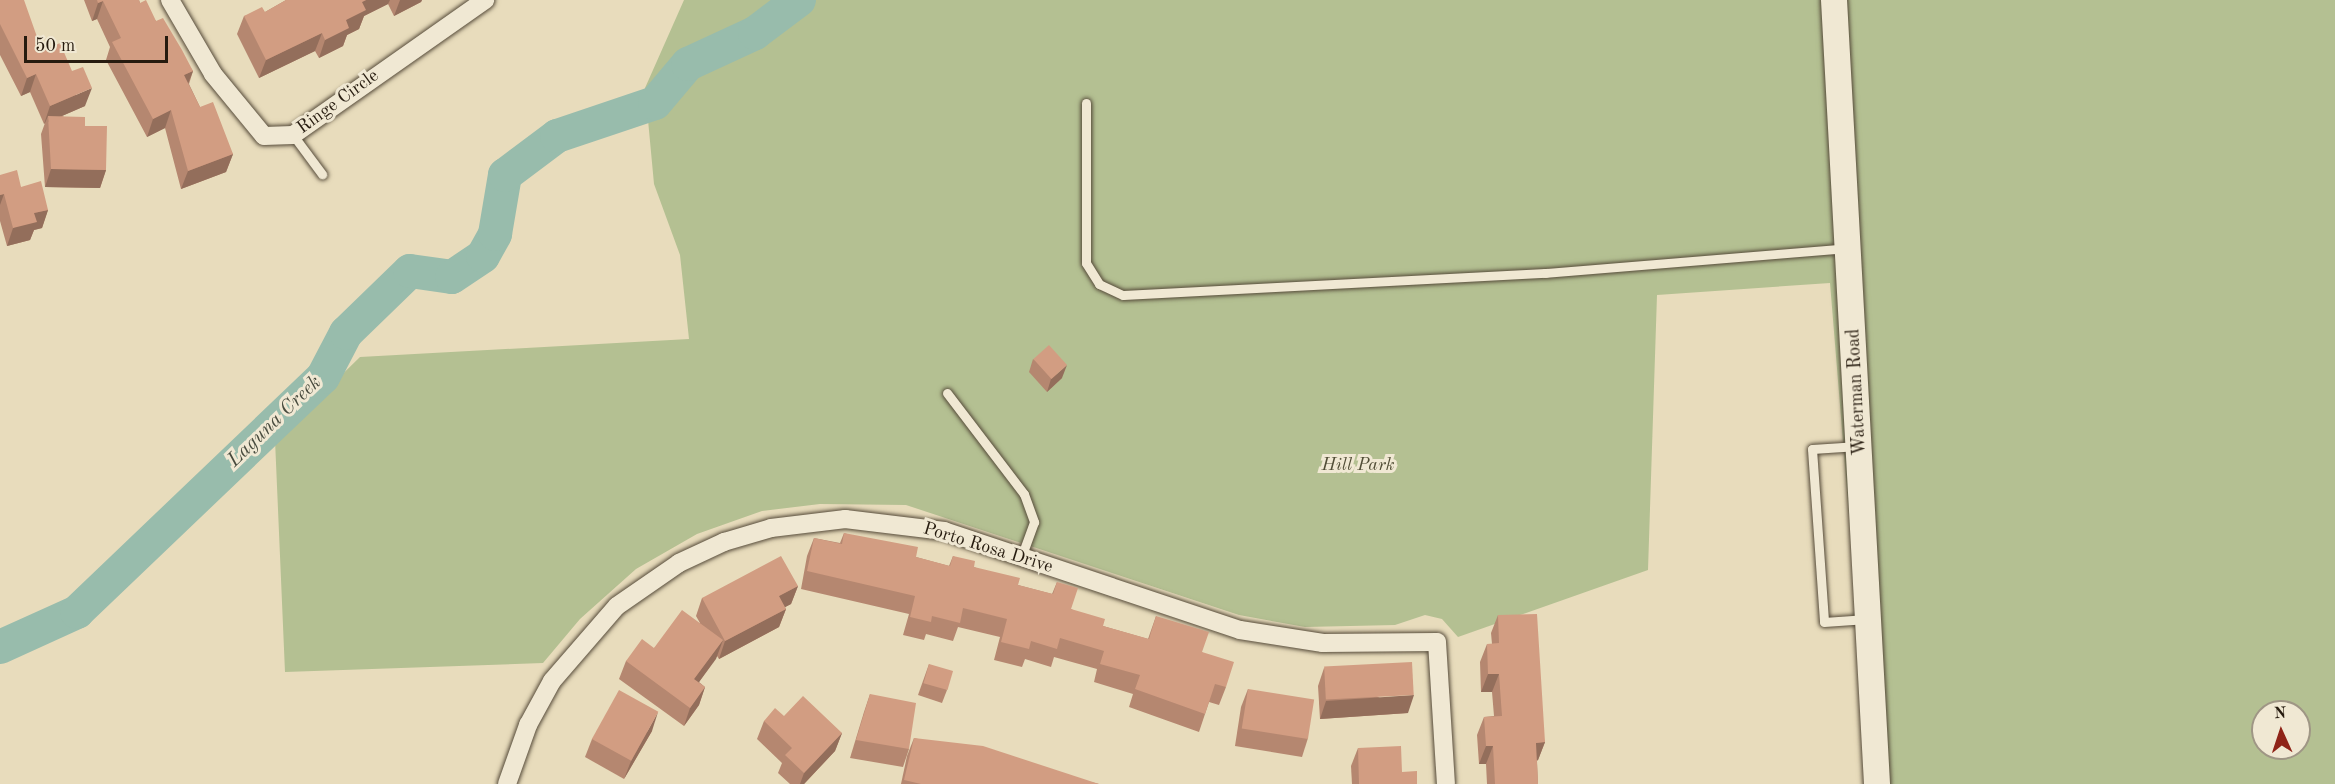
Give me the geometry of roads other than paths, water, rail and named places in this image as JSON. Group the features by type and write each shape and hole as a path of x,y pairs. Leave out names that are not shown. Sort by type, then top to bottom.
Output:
{"main road":[{"name":"Waterman Road","path":"1834,0 1871,619 1877,784"}],"street":[{"name":"Ringe Circle","path":"170,0 213,74 264,136 293,135 485,0"},
{"name":"Porto Rosa Drive","path":"507,784 539,702 582,641 657,576 724,542 781,526 870,519 944,531 1240,630 1323,644 1437,642 1446,784"}],"lane":[{"path":"1086,103 1086,263 1099,284 1123,295 1545,273 1849,248"},
{"path":"293,135 322,174"},
{"path":"947,393 1024,494 1034,522 1021,557"},
{"path":"1860,446 1812,449 1824,622 1871,619"}],"waterway":[{"name":"Laguna Creek","path":"0,647 77,612 323,377 346,333 410,271 452,277 483,256 495,234 505,175 557,136 655,103 688,64 755,33 799,0"}],"park label":[{"name":"Hill Park","path":"1358,465"}]}
